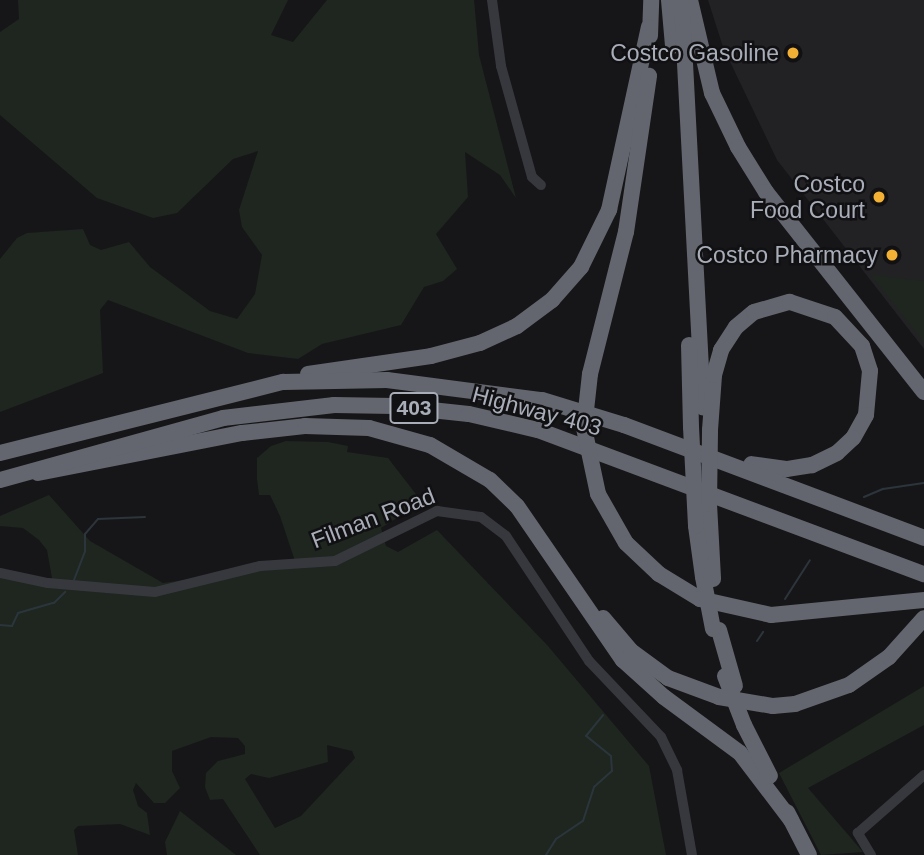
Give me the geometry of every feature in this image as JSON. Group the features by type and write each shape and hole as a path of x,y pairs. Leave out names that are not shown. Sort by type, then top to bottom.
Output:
{"highway":[{"path":"651,0 645,121 626,232 590,374 584,428 598,494 626,543 659,574 701,599 771,615 924,600"},
{"path":"669,0 709,504 703,528"},
{"path":"681,0 701,429 703,528 708,578 716,630 730,681 809,855"},
{"path":"690,0 712,93 738,147 766,192 924,392"},
{"path":"283,382 480,343 517,326 552,300 581,267 609,210 649,27"},
{"path":"698,453 786,469 812,465 837,453 853,439 871,395 862,346 835,317 805,304 780,303 754,312 736,327 721,350 701,429"},
{"path":"903,365 924,402"},
{"name":"Highway 403","path":"0,453 283,382 387,380 484,390 542,400 698,453 924,538"},
{"name":"Highway 403","path":"0,480 223,418 283,409 394,406 469,414 538,430 618,457 924,573"},
{"path":"25,473 53,474 242,433 305,426 369,428 430,445 489,480 517,506 623,660 664,697 740,752 791,820"},
{"path":"562,568 647,664 693,690 755,705 795,704 849,685 889,657 924,618"},
{"path":"748,725 817,855"}],"street":[{"path":"492,0 504,77 529,170 541,185"},
{"name":"Filman Road","path":"0,573 48,583 155,592 260,566 335,561 437,511 470,512 506,537 589,661 671,754 692,855"},
{"path":"871,855 858,833 869,820 924,775"}],"shaded area":[{"path":"18,0 288,0 271,35 293,42 327,0 474,0 479,55 516,198 500,175 465,152 468,197 436,234 457,269 443,281 424,287 401,325 322,344 298,359 248,353 108,300 100,310 103,373 0,412 0,259 17,238 27,233 83,229 90,245 101,250 129,242 150,267 210,311 237,319 255,294 262,255 242,227 239,210 258,151 233,159 177,213 153,218 97,198 0,115 0,32 19,19"},
{"path":"708,0 924,0 924,349 777,160 723,47"},
{"path":"871,275 924,281 924,342"},
{"path":"286,441 328,442 348,446 347,452 388,458 422,502 381,528 386,546 398,552 437,530 548,646 649,766 666,855 260,855 223,799 210,800 205,787 206,773 218,761 245,754 245,746 238,738 211,737 172,751 172,771 180,788 165,803 154,803 136,783 133,790 138,806 147,813 150,835 120,824 78,826 74,830 78,855 0,855 0,573 50,585 52,578 47,550 39,540 23,528 0,526 0,516 49,495 90,541 163,583 296,564 270,495 259,495 257,458 271,446","holes":["327,745 352,751 355,758 301,816 275,828 245,779 251,774 269,778 328,762"]},
{"path":"924,686 924,725 808,788 863,852 821,855 779,773"},
{"path":"180,811 236,855 167,855 165,842"}],"waterway":[{"path":"864,497 883,489 924,483"},
{"path":"74,580 85,551 85,534 98,519 145,517"},
{"path":"785,599 810,560"},
{"path":"0,625 12,626 18,613 54,603 65,592"},
{"path":"757,641 763,632"},
{"path":"546,855 556,839 583,821 594,787 612,771 611,756 586,736 603,715"}],"place":[{"name":"Costco Gasoline","path":"793,53"},
{"name":"Costco Food Court","path":"879,197"},
{"name":"Costco Pharmacy","path":"892,255"}]}
